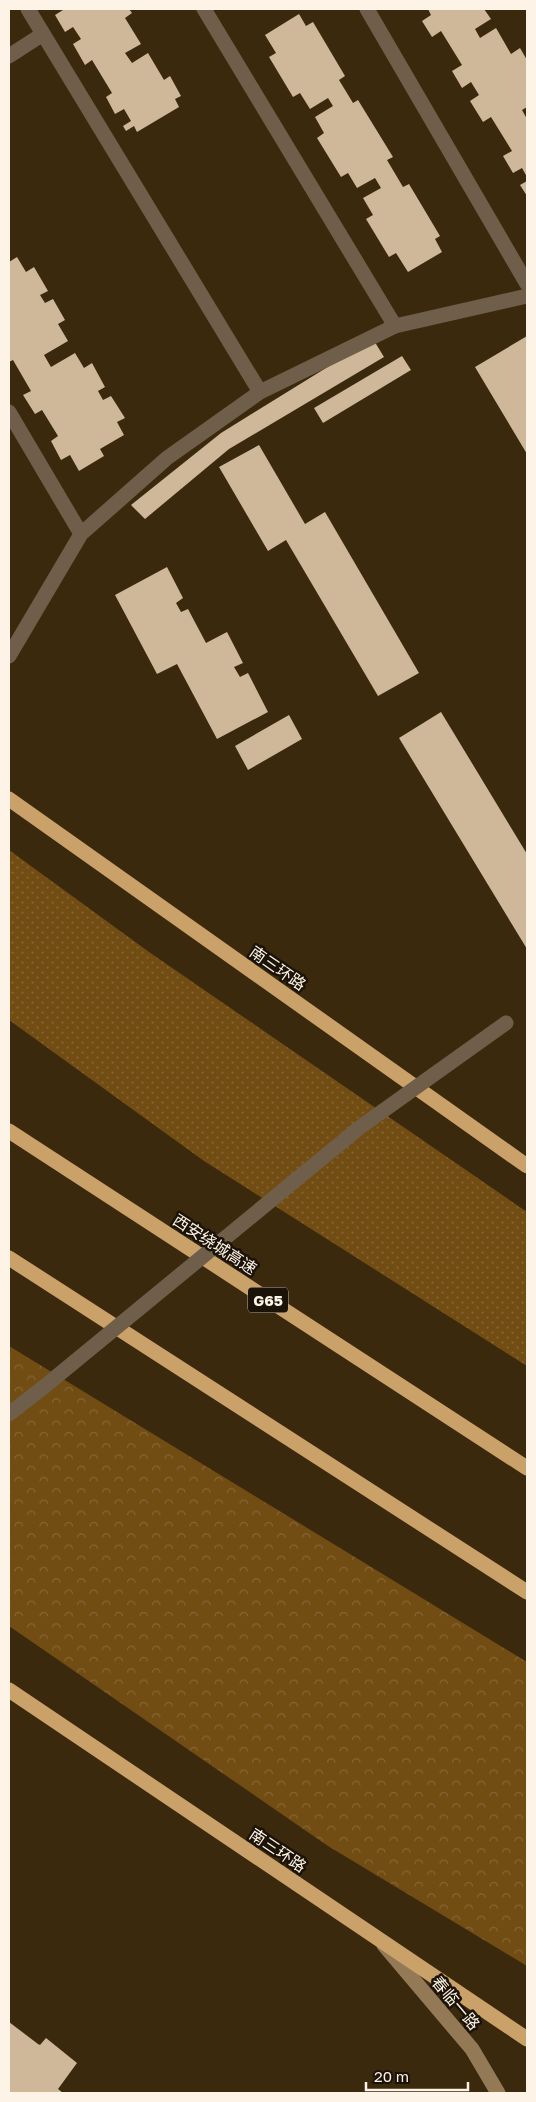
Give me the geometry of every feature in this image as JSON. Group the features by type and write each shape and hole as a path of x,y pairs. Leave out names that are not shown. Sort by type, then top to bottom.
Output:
{"highway":[{"name":"南三环路","path":"9,799 527,1166"},
{"name":"西安绕城高速","path":"9,1131 527,1468"},
{"path":"9,1258 527,1592"},
{"name":"南三环路","path":"9,1690 527,2039"}],"main road":[{"name":"春临一路","path":"380,1940 472,2049 498,2093"}],"street":[{"path":"28,9 260,392"},
{"path":"204,9 395,326"},
{"path":"367,9 527,284"},
{"path":"9,56 44,34"},
{"path":"9,656 81,534 167,458 260,392 395,326 527,296"},
{"path":"9,412 81,534"},
{"path":"9,1414 359,1128 506,1022"}],"green space":[{"path":"9,850 149,952 527,1212 527,1366 204,1161 9,1020"},
{"path":"9,1346 527,1662 527,1966 328,1846 9,1626"}],"building":[{"path":"62,9 129,9 132,13 125,18 141,44 125,53 132,63 148,53 164,80 170,76 181,96 175,99 179,107 137,132 134,126 126,131 123,126 131,121 124,109 115,114 106,97 112,93 92,60 85,65 73,44 81,39 73,27 65,32 55,15"},
{"path":"428,9 484,9 491,19 475,29 480,38 496,28 511,54 520,48 527,60 527,107 522,110 527,119 527,177 522,168 513,173 503,156 512,151 491,117 483,122 470,101 479,95 471,82 462,88 452,71 462,65 441,31 432,37 422,21 431,15"},
{"path":"299,14 306,26 313,22 345,76 339,80 353,103 358,100 393,157 387,160 403,187 409,184 440,236 435,239 442,252 408,272 396,253 389,257 366,219 373,215 363,198 381,188 375,178 357,188 348,173 341,177 317,138 324,133 315,117 333,106 328,98 310,109 300,93 293,97 269,57 276,53 265,35"},
{"path":"527,181 527,196 520,185"},
{"path":"17,257 26,272 34,267 48,291 40,295 45,303 53,299 65,320 58,324 68,341 44,355 51,367 75,353 84,368 92,363 105,387 98,391 103,400 111,396 125,418 117,422 124,435 100,449 104,456 79,471 70,455 61,460 51,441 58,436 42,410 35,414 23,395 31,391 13,360 9,362 9,262"},
{"path":"527,336 527,454 475,367"},
{"path":"373,339 384,357 229,449 145,519 131,505 221,433"},
{"path":"402,356 411,370 323,423 314,408"},
{"path":"259,445 305,524 325,512 419,673 378,696 286,540 268,551 219,467"},
{"path":"167,567 183,598 176,603 181,612 188,609 206,643 227,632 243,663 234,667 240,677 248,673 268,712 217,739 177,664 157,674 115,595"},
{"path":"441,712 527,854 527,949 399,738"},
{"path":"289,715 302,739 248,770 235,746"},
{"path":"9,2022 40,2045 46,2038 77,2063 58,2089 63,2093 9,2093"}]}
